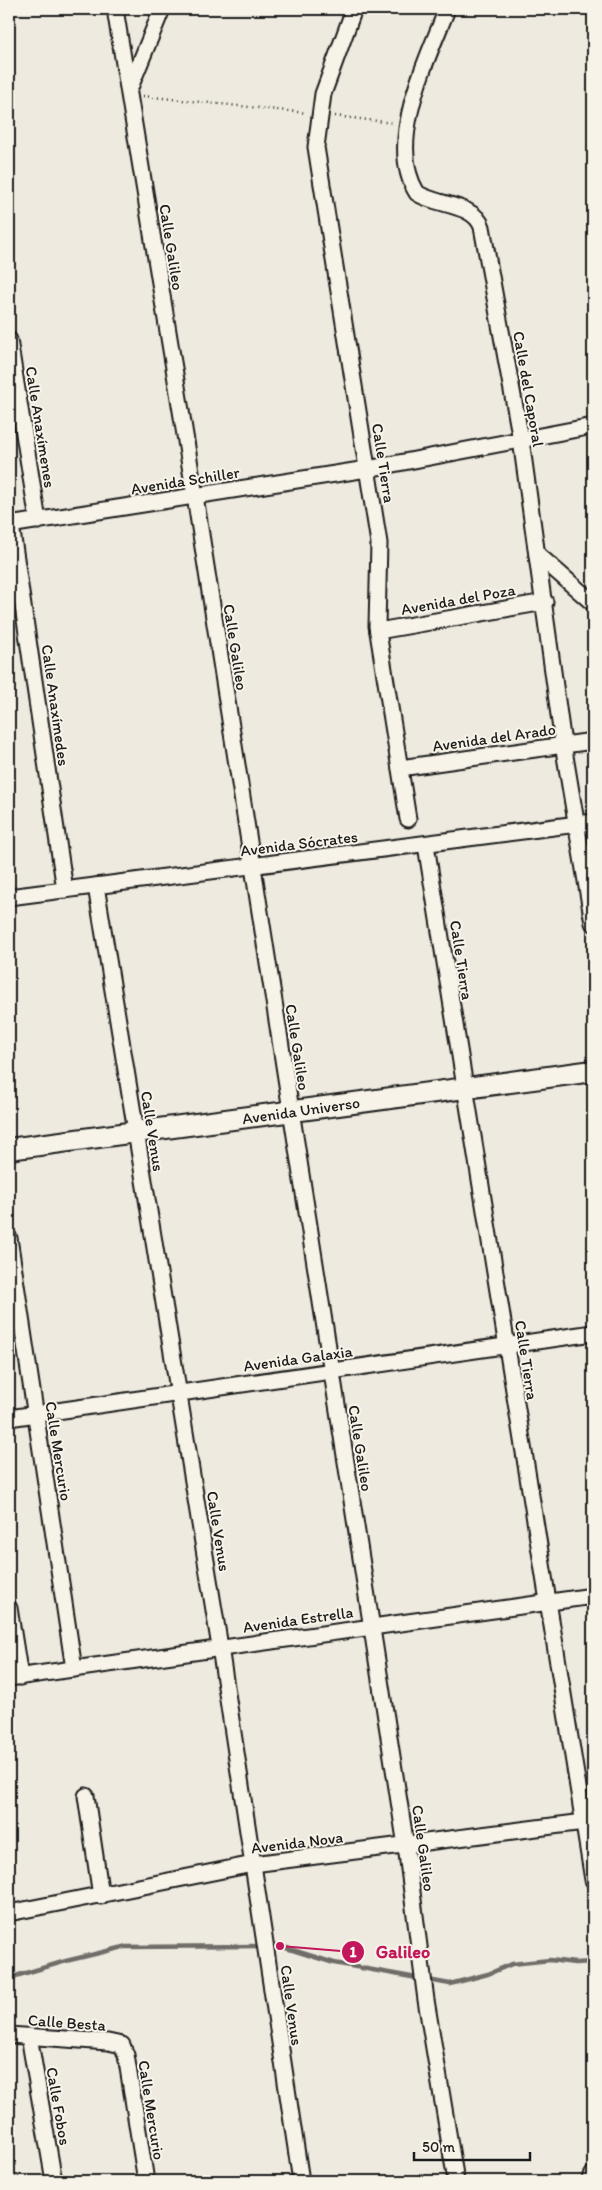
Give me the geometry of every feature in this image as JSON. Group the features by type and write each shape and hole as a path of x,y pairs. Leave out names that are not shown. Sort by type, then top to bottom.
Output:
{"street":[{"name":"Calle Galileo","path":"115,9 196,496 290,1112 406,1846 426,2000 456,2181"},
{"path":"129,93 162,9"},
{"name":"Calle Tierra","path":"354,9 329,74 319,114 316,147 379,543 378,631 408,819"},
{"name":"Calle del Caporal","path":"447,9 426,62 406,124 406,154 412,184 417,193 471,213 480,220 520,440 545,602 564,744 593,923"},
{"name":"Calle Anaxímenes","path":"9,340 38,521"},
{"name":"Avenida Schiller","path":"10,525 367,468 593,426"},
{"name":"Calle Anaxímedes","path":"10,525 66,890"},
{"path":"537,554 593,603"},
{"name":"Avenida del Poza","path":"378,631 545,602"},
{"name":"Avenida del Arado","path":"400,768 593,741"},
{"name":"Avenida Sócrates","path":"9,896 426,845 593,822"},
{"name":"Calle Tierra","path":"426,845 548,1602 588,1822 593,1880"},
{"name":"Calle Venus","path":"96,886 265,1931 301,2181"},
{"name":"Avenida Universo","path":"9,1149 593,1071"},
{"name":"Calle Mercurio","path":"9,1238 74,1669"},
{"name":"Avenida Galaxia","path":"9,1418 593,1333"},
{"name":"Avenida Estrella","path":"14,1678 220,1647 593,1596"},
{"path":"9,1608 14,1678"},
{"path":"86,1796 101,1896"},
{"name":"Avenida Nova","path":"9,1913 253,1864 588,1822"},
{"name":"Calle Besta","path":"9,2035 108,2042 122,2046"},
{"name":"Calle Fobos","path":"29,2036 54,2181"},
{"name":"Calle Mercurio","path":"122,2046 126,2055 146,2181"},
{"path":"590,2181 593,2174"}],"path":[{"path":"129,93 406,124"}],"waterway":[{"path":"9,1978 66,1961 124,1947 280,1946 334,1963 450,1984 488,1974 512,1964 550,1960 575,1963 593,1962"}],"place":[{"name":"Galileo","path":"280,1946"}]}
